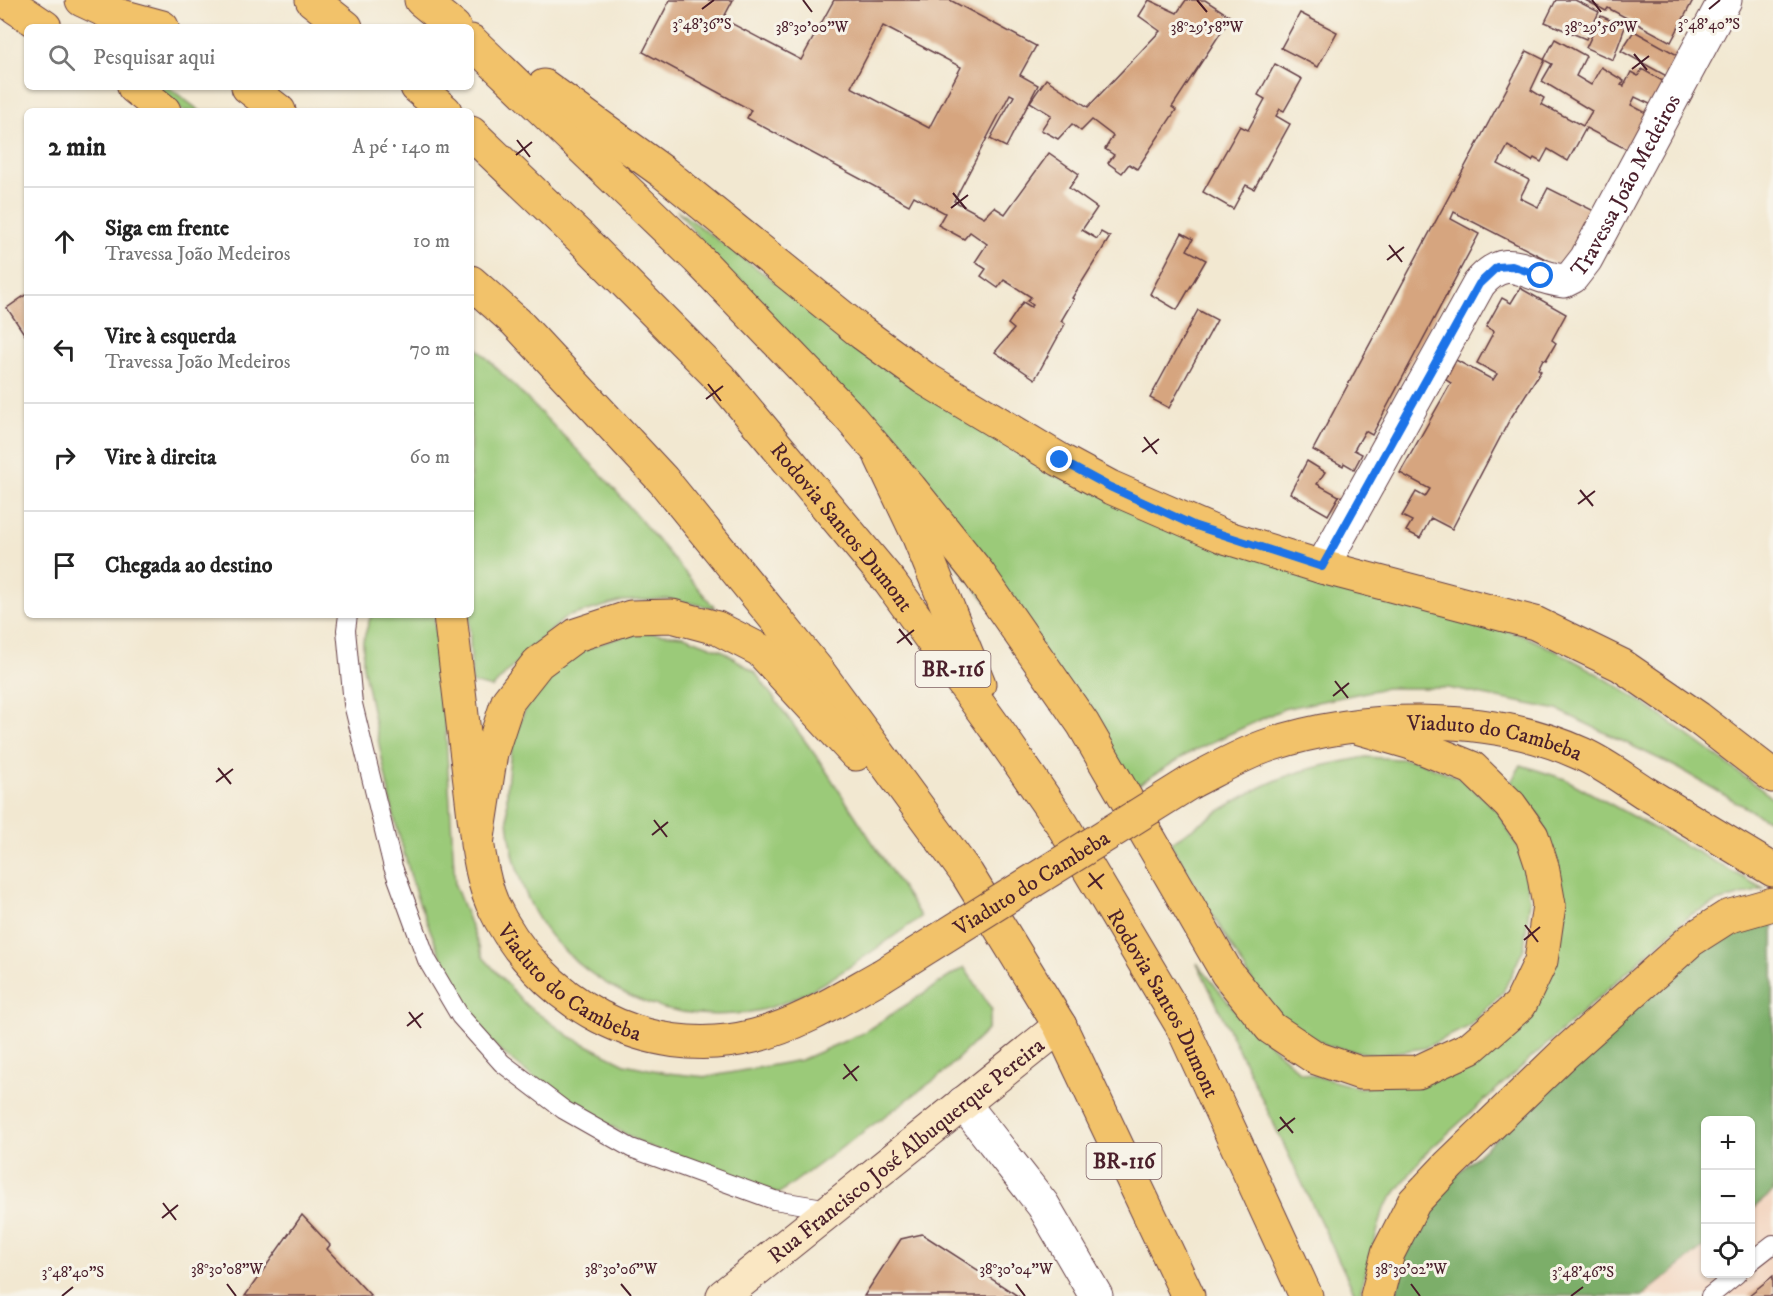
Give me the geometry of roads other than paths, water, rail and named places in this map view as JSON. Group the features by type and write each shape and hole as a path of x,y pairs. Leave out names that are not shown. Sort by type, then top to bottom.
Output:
{"main road":[{"path":"5,0 41,24"},
{"path":"82,0 110,13 151,24"},
{"path":"129,0 165,24"},
{"path":"312,0 342,24"},
{"path":"421,0 450,24"},
{"path":"477,46 540,82 663,172 862,333 924,378 1005,428 1110,487 1193,525 1322,567 1535,623 1621,665 1698,718 1773,776"},
{"path":"477,46 698,259 846,413 978,573 1083,724 1227,973 1271,1028 1316,1058 1360,1073 1418,1072 1470,1048 1520,1005 1541,961 1549,905 1544,876 1532,836 1510,805 1472,768 1453,758 1411,743 1356,727"},
{"path":"138,90 160,108"},
{"path":"252,90 275,108"},
{"path":"420,90 442,108"},
{"name":"Rodovia Santos Dumont","path":"474,136 582,240 718,377 890,582 999,733 1062,824 1181,1024 1306,1296"},
{"name":"BR-116","path":"474,285 516,322 663,480 818,671 967,874 1060,1026 1188,1296"},
{"path":"881,457 918,535 999,733"},
{"path":"477,844 494,743 508,701 538,663 576,635 631,617 672,616 717,628 760,650 967,874"},
{"name":"Viaduto do Cambeba","path":"450,618 477,844 491,902 518,947 552,984 602,1020 647,1035 688,1043 753,1036 808,1018 881,976 1191,782 1269,746 1306,735 1356,727 1418,723 1477,725 1523,733 1583,754 1670,808"},
{"path":"1670,808 1773,844"},
{"path":"1670,808 1773,870"},
{"path":"1377,1296 1388,1253 1414,1202 1449,1165 1564,1053 1691,940 1727,917 1773,904"},
{"name":"Rua Francisco José Albuquerque Pereira","path":"723,1296 1060,1026"}],"street":[{"name":"Travessa João Medeiros","path":"1322,567 1474,292 1490,272 1497,267 1512,266 1564,281 1572,277 1586,259 1725,0"},
{"path":"963,1103 1043,1205 1096,1296"}],"lane":[{"path":"348,618 346,630 353,704 393,867 428,960 460,1016 502,1064 564,1110 631,1148 774,1200 830,1209"},
{"path":"1755,1258 1773,1244"},
{"path":"1710,1296 1732,1278"}]}
